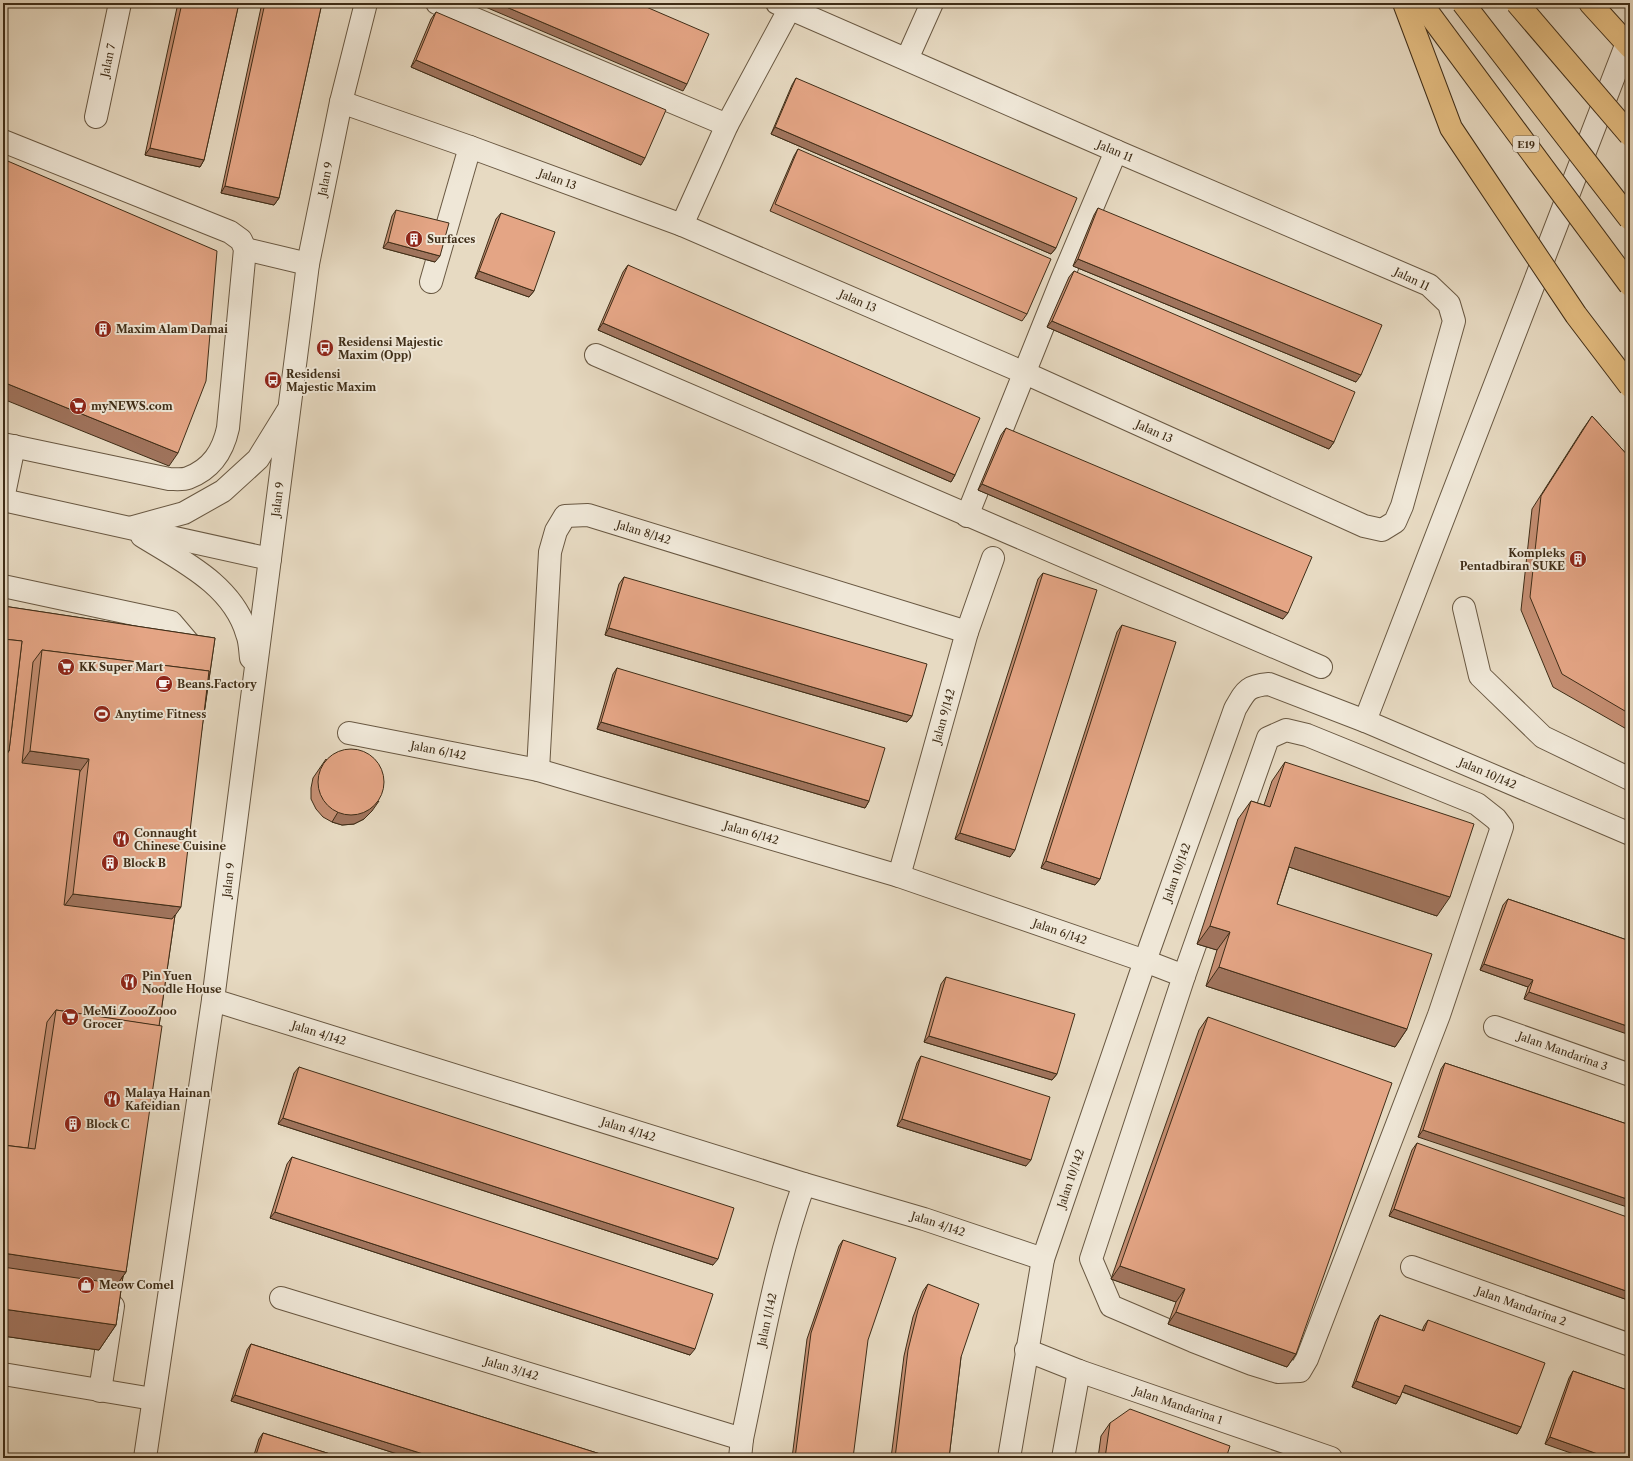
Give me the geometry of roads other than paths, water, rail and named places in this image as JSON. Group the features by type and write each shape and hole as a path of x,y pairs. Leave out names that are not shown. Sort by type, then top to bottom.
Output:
{"main road":[{"path":"1404,3 1451,128 1576,316 1630,386"},
{"name":"E19","path":"1421,3 1630,285"},
{"path":"1463,3 1630,219"},
{"path":"1517,3 1630,135"},
{"path":"1590,3 1629,42"}],"street":[{"name":"Jalan 7","path":"96,118 120,3"},
{"name":"Jalan 9","path":"145,1458 213,1000 291,406 308,264 341,102 366,3"},
{"path":"437,3 727,125"},
{"path":"907,59 932,3"},
{"path":"682,226 727,125 784,6"},
{"name":"Jalan 11","path":"784,6 1116,151 1429,285 1449,304"},
{"path":"1365,721 1629,42"},
{"name":"Jalan 13","path":"341,102 470,147 682,226 1025,373 1364,526 1382,530 1395,522 1402,506 1454,321 1449,304"},
{"path":"3,141 230,232 241,240 245,249 228,428 224,444 216,458 204,470 187,478 169,479 9,445 3,500 270,559"},
{"path":"431,282 470,147"},
{"path":"967,516 1062,279 1116,151"},
{"path":"245,249 308,264"},
{"path":"596,355 967,516 1036,544 1120,582 1321,667"},
{"path":"130,528 184,514 223,491 258,459 291,406"},
{"name":"Jalan 8/142","path":"538,770 550,552 556,531 565,516 588,515 967,632"},
{"path":"130,528 214,583 234,604 247,633 254,679"},
{"name":"Jalan 9/142","path":"899,876 967,632 993,558"},
{"path":"3,586 171,622 210,667 209,675"},
{"path":"1464,608 1480,676 1543,737 1630,779"},
{"name":"Jalan 10/142","path":"1009,1458 1026,1350 1043,1259 1145,961 1235,709 1244,694 1254,685 1269,684 1365,721 1630,834"},
{"path":"1286,730 1307,735 1477,804 1496,818 1502,827 1440,1015 1307,1358 1300,1370 1278,1372 1252,1364 1192,1341 1111,1306 1091,1258 1184,976 1268,738 1286,730"},
{"name":"Jalan 6/142","path":"349,734 538,770 899,876 1145,961 1184,976"},
{"name":"Jalan 4/142","path":"213,1000 804,1184 924,1219 1043,1259"},
{"name":"Jalan Mandarina 3","path":"1495,1027 1630,1075"},
{"name":"Jalan 1/142","path":"741,1449 775,1286 794,1213 804,1184"},
{"name":"Jalan Mandarina 2","path":"1412,1267 1630,1345"},
{"path":"100,1391 116,1288"},
{"name":"Jalan 3/142","path":"281,1298 741,1449"},
{"name":"Jalan Mandarina 1","path":"1026,1350 1079,1371 1331,1458"},
{"path":"1063,1458 1079,1371"},
{"path":"3,1374 153,1399"}],"place":[{"name":"Surfaces","path":"414,239"},
{"name":"Maxim Alam Damai","path":"103,329"},
{"name":"Residensi Majestic Maxim (Opp)","path":"325,348"},
{"name":"Residensi Majestic Maxim","path":"273,380"},
{"name":"myNEWS.com","path":"78,406"},
{"name":"Kompleks Pentadbiran SUKE","path":"1578,559"},
{"name":"KK Super Mart","path":"66,667"},
{"name":"Beans.Factory","path":"164,684"},
{"name":"Anytime Fitness","path":"102,714"},
{"name":"Connaught Chinese Cuisine","path":"121,839"},
{"name":"Block B","path":"110,863"},
{"name":"Pin Yuen Noodle House","path":"129,982"},
{"name":"MeMi ZoooZooo Grocer","path":"70,1017"},
{"name":"Malaya Hainan Kafeidian","path":"112,1099"},
{"name":"Block C","path":"73,1124"},
{"name":"Meow Comel","path":"86,1285"}]}
